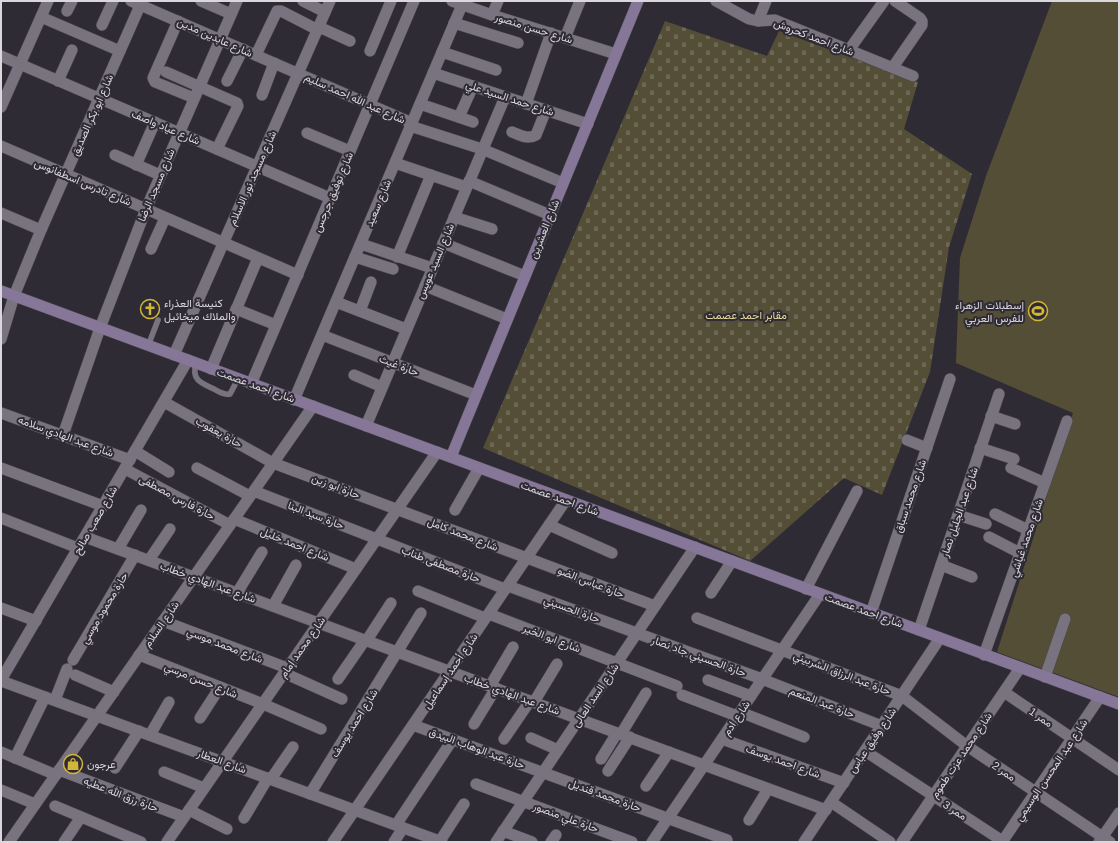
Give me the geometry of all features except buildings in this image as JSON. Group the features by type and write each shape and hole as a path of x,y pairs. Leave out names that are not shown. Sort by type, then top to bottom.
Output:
{"main road":[{"name":"شارع العشرين","path":"451,457 638,1"},
{"name":"شارع احمد عصمت","path":"1,291 1119,704"}],"street":[{"path":"1,107 48,1"},
{"path":"67,11 72,1"},
{"path":"102,25 113,1"},
{"path":"201,1 231,14"},
{"name":"شارع مسجد الرضا","path":"63,435 100,328 146,209 237,1"},
{"path":"303,1 325,12"},
{"name":"شارع مسجد نور الاسلام","path":"174,355 330,1"},
{"path":"370,51 391,1"},
{"name":"شارع توفيق جرجس","path":"252,384 414,1"},
{"path":"492,15 498,1"},
{"path":"566,38 580,1"},
{"name":"شارع احمد كحروش","path":"716,1 745,17 758,21 775,20 914,76"},
{"path":"758,21 766,1"},
{"path":"849,50 884,1"},
{"path":"894,67 922,25 920,18 895,1"},
{"name":"شارع عابدين مدين","path":"138,2 298,74"},
{"name":"شارع ابو بكر الصديق","path":"1,339 14,296 65,174 120,51 138,2"},
{"name":"شارع حسن منصور","path":"457,3 616,54"},
{"name":"شارع سعيد","path":"294,400 454,23 457,3"},
{"path":"256,55 277,11 281,11 318,29 350,41"},
{"path":"41,17 120,51"},
{"path":"178,21 153,78 155,82 194,98"},
{"path":"454,23 518,43"},
{"path":"526,104 551,34"},
{"path":"58,81 72,50"},
{"path":"228,81 243,50"},
{"path":"442,52 496,70"},
{"name":"شارع عياد واصف","path":"1,56 330,198"},
{"path":"262,95 274,63"},
{"path":"166,72 238,104 217,149"},
{"name":"شارع حمد السيد علي","path":"433,73 588,124"},
{"name":"شارع عبد الله احمد سليم","path":"298,74 370,104 411,125 482,149 563,183"},
{"path":"459,117 473,86"},
{"name":"شارع السيد عويس","path":"366,426 504,97"},
{"path":"420,104 473,122"},
{"path":"512,132 529,138 536,136 546,110"},
{"path":"136,165 155,122"},
{"path":"307,133 350,151"},
{"name":"شارع تادرس اسطفانوس","path":"1,146 298,275"},
{"path":"115,155 160,175"},
{"path":"395,163 431,175 468,184 550,215"},
{"path":"397,257 431,175"},
{"path":"1,213 41,230"},
{"path":"454,217 492,229"},
{"path":"152,249 165,218"},
{"path":"443,243 525,276"},
{"path":"361,244 432,268"},
{"path":"355,257 393,269"},
{"path":"210,368 258,258"},
{"path":"360,311 371,282"},
{"path":"425,286 507,319"},
{"path":"336,302 406,329"},
{"path":"236,309 276,325"},
{"name":"حارة غيث","path":"322,335 476,395"},
{"name":"شارع صعب صالح","path":"1,680 164,402 192,362"},
{"path":"354,375 382,387"},
{"name":"شارع محمد سباق","path":"871,612 950,379"},
{"name":"شارع عبد الجليل نصار","path":"919,630 999,394"},
{"name":"حارة يعقوب","path":"164,402 273,463"},
{"name":"شارع السلام","path":"9,842 193,576 313,406"},
{"name":"شارع عبد الهادي سلامه","path":"1,413 130,460"},
{"path":"991,416 1015,424"},
{"name":"شارع محمد غباشي","path":"984,655 1067,421"},
{"path":"907,440 927,448"},
{"path":"980,448 1045,483"},
{"name":"شارع محمد إمام","path":"167,842 437,452"},
{"path":"130,460 169,472"},
{"name":"حارة فارس مصطفى","path":"130,460 232,522"},
{"name":"حارة ابو زين","path":"273,463 398,510"},
{"path":"1,468 103,506"},
{"name":"حارة سيد البنا","path":"197,468 252,493 377,539"},
{"path":"455,510 479,468"},
{"path":"806,589 857,491"},
{"name":"شارع أحمد إسماعيل","path":"333,842 566,500"},
{"path":"118,549 141,510"},
{"name":"شارع محمد كامل","path":"398,510 527,558"},
{"path":"995,514 1028,530"},
{"path":"958,515 986,524"},
{"path":"1,518 78,548"},
{"name":"شارع احمد خليل","path":"232,522 356,569"},
{"path":"549,525 612,553"},
{"path":"149,560 170,529"},
{"name":"شارع عبد الهادي خطاب","path":"85,537 768,789 828,806 890,842"},
{"path":"989,537 1020,553"},
{"name":"حارة مصطفى طناب","path":"377,539 507,588"},
{"name":"شارع السد العالى","path":"496,842 636,633 695,548"},
{"path":"237,593 262,552"},
{"name":"حارة محمود موسي","path":"16,758 50,699 72,668 135,555"},
{"name":"حارة عباس الضو","path":"527,558 655,606"},
{"path":"711,593 732,561"},
{"path":"273,606 296,565"},
{"path":"941,565 972,576"},
{"name":"حارة الحسيني","path":"507,588 636,633"},
{"name":"شارع ابو الخير","path":"418,591 616,663 739,714 804,737"},
{"name":"شارع ادم","path":"652,842 820,594"},
{"path":"338,679 391,603"},
{"path":"1,608 36,621"},
{"name":"شارع احمد يوسف","path":"310,794 421,613"},
{"name":"حارة عبد الرزاق الشربيني","path":"697,618 902,696"},
{"path":"1045,677 1065,619"},
{"name":"شارع محمد موسي","path":"163,621 286,671 342,699"},
{"name":"حارة الحسيني جاد نصار","path":"636,633 762,680"},
{"name":"شارع وفيق عباس","path":"804,842 940,638"},
{"path":"474,724 513,647"},
{"name":"شارع حسن مرسي","path":"139,655 263,704 321,730"},
{"path":"504,739 557,664"},
{"path":"72,668 114,692"},
{"name":"شارع محمد عزت طموم","path":"902,842 1020,668"},
{"name":"شارع العطار","path":"1,680 439,841"},
{"path":"708,680 751,696"},
{"name":"حارة عبد المنعم","path":"762,680 882,726"},
{"path":"200,718 220,687"},
{"name":"ممر 1","path":"1004,692 1119,770"},
{"path":"608,771 623,735 646,693"},
{"name":"ممر 2","path":"902,696 967,746 1104,840"},
{"name":"شارع عبد المحسن الوسيمي","path":"1003,842 1100,697"},
{"path":"150,735 169,702"},
{"name":"حارة عبد الوهاب البيدق","path":"413,725 542,772"},
{"path":"115,768 138,731"},
{"path":"601,759 623,735"},
{"path":"531,738 558,750"},
{"name":"شارع احمد يوسف","path":"722,738 844,783"},
{"path":"394,842 399,826 452,739"},
{"path":"244,818 269,779 293,747"},
{"name":"ممر 3","path":"865,751 1003,842"},
{"name":"حارة رزق الله عطيه","path":"1,752 227,829"},
{"path":"646,786 670,752"},
{"path":"164,772 204,788"},
{"name":"حارة محمد قنديل","path":"542,772 727,840"},
{"name":"حارة علي منصور","path":"476,784 632,842"},
{"path":"750,820 768,789"},
{"path":"1,790 35,804"},
{"path":"439,841 464,804"},
{"path":"55,806 141,842"},
{"path":"1104,840 1119,813"},
{"path":"64,842 81,817"},
{"path":"503,831 532,842"}],"lane":[{"path":"148,346 158,320"},
{"path":"192,362 197,380 202,384 224,394 230,394 238,379"}],"green space":[{"name":"إسطبلات الزهراء للفرس العربي","path":"1052,1 1119,1 1119,697 997,652 1073,413 956,363 960,258 986,176"},
{"name":"مقابر احمد عصمت","path":"665,21 767,56 779,31 918,82 904,129 972,174 949,247 930,372 882,495 844,478 750,561 483,448"}],"place":[{"name":"كنيسة العذراء والملاك ميخائيل","path":"150,309"},
{"name":"إسطبلات الزهراء للفرس العربي","path":"1038,311"},
{"name":"عرجون","path":"73,764"}]}
